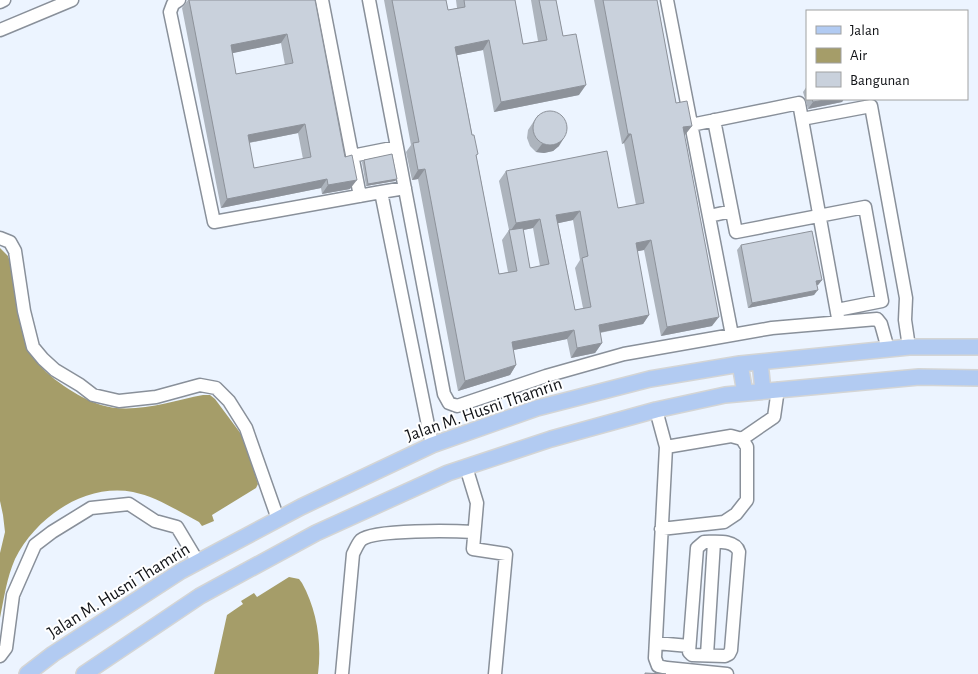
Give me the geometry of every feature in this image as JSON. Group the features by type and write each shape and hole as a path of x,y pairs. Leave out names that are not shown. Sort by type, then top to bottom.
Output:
{"main road":[{"name":"Jalan M. Husni Thamrin","path":"27,674 53,654 181,571 278,519 432,445 537,408 650,378 740,364 909,347 978,347"},
{"path":"760,362 771,390"},
{"path":"740,364 746,393"},
{"path":"84,674 209,591 316,533 448,473 466,467 551,439 656,410 725,396 919,377 978,378"}],"street":[{"path":"0,2 4,0"},
{"path":"0,30 72,0"},
{"path":"178,0 173,4 170,12 214,222 405,188"},
{"path":"322,0 360,196"},
{"path":"369,0 444,394 449,404 457,406 546,376 624,354 838,316 882,301 865,207 736,232 714,120"},
{"path":"667,0 732,335"},
{"path":"691,125 799,103 838,316"},
{"path":"802,118 870,106 906,298 905,320 909,347"},
{"path":"352,156 397,147"},
{"path":"381,192 432,445"},
{"path":"709,216 732,211"},
{"path":"0,238 10,242 15,251 24,311 33,347 43,359 92,395 119,402 156,397 200,385 216,388 229,401 246,428 278,519"},
{"path":"403,298 425,294"},
{"path":"838,316 878,319 882,324 888,349"},
{"path":"742,439 774,418 771,390"},
{"path":"656,410 666,447 655,658 658,666 727,674"},
{"path":"661,529 724,522 736,514 747,500 747,447 742,439 731,436 666,447"},
{"path":"466,467 477,503 473,550 506,554 495,674"},
{"path":"0,656 6,648 14,595 35,545 91,508 129,504 155,521 177,527 198,562"},
{"path":"342,674 353,554 361,540 377,535 453,531 474,532"},
{"path":"704,542 733,544 739,552 731,650 725,656 692,655 689,652 689,646 697,548 704,542"},
{"path":"707,655 714,542"},
{"path":"656,643 689,646"}],"water":[{"path":"0,248 8,256 10,262 18,309 28,343 42,368 50,376 82,397 113,408 139,408 210,395 244,438 258,484 256,488 212,515 214,521 202,526 199,522 167,505 133,492 97,493 80,498 64,506 36,530 24,544 15,559 8,580 0,618 0,553 5,532 0,501"},
{"path":"289,577 299,579 302,583 315,615 319,639 318,674 214,674 227,615 243,604 241,601 254,593 257,597"}],"building":[{"path":"189,0 315,0 345,157 352,155 357,180 328,185 327,179 227,199","holes":["287,34 293,63 236,74 231,45","305,124 311,157 254,168 248,135"]},
{"path":"392,0 446,0 448,10 465,7 464,0 515,0 523,44 547,40 539,0 556,0 563,36 576,34 586,85 501,102 489,40 455,47 472,135 474,135 478,154 476,155 499,274 517,271 509,230 523,228 530,268 549,264 540,219 516,223 506,171 607,151 618,208 644,203 631,134 628,134 603,0 657,0 676,103 687,101 692,126 683,127 719,317 667,327 651,240 636,243 649,315 599,325 602,343 577,348 574,330 512,342 516,365 465,381 425,169 418,170 413,143 419,142","holes":["580,211 588,256 582,258 591,307 575,310 556,215"]},
{"path":"550,111 557,112 562,116 566,121 566,135 562,140 557,144 550,145 543,144 538,140 534,135 533,128 534,121 538,116 543,112"},
{"path":"392,154 397,179 368,184 364,160"},
{"path":"812,231 822,280 816,281 818,290 752,303 741,245"}]}
